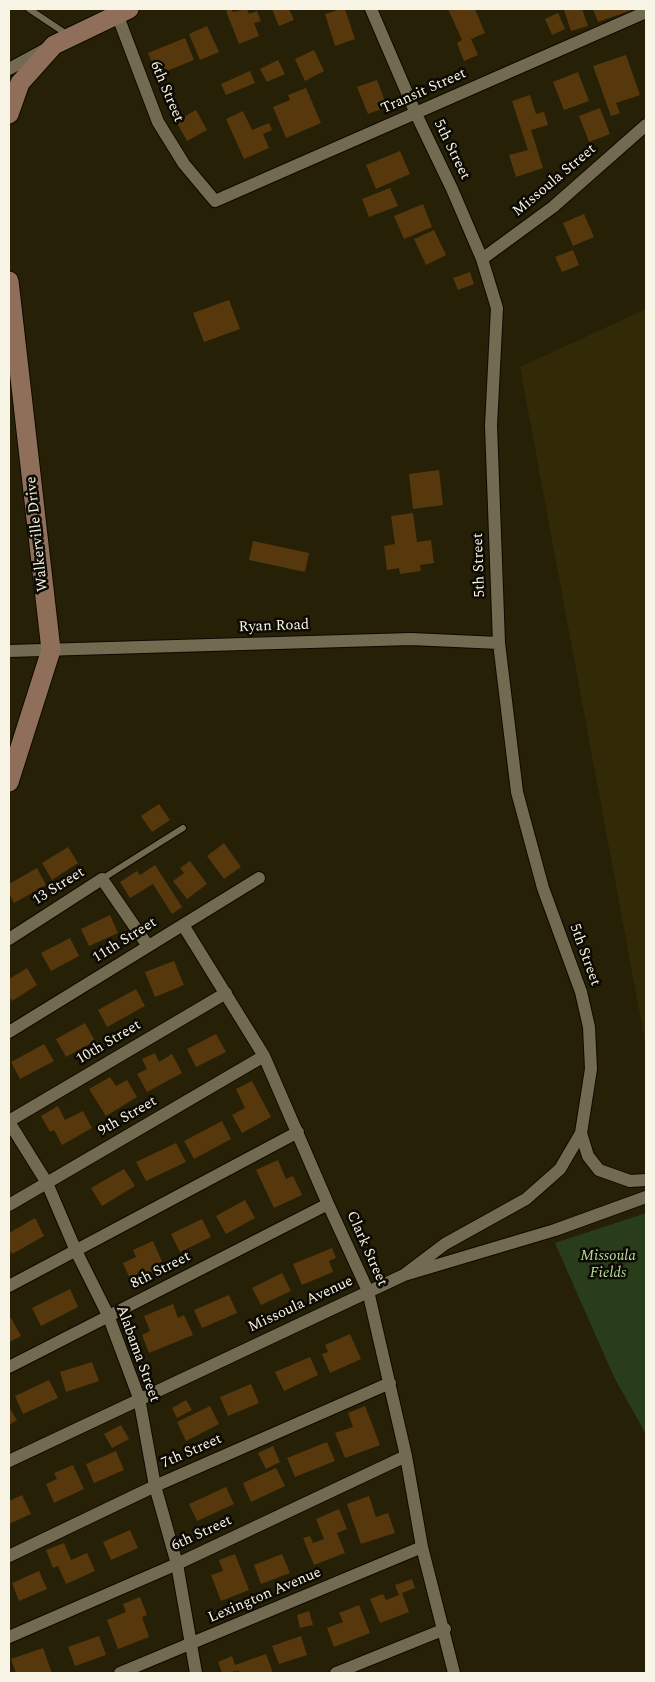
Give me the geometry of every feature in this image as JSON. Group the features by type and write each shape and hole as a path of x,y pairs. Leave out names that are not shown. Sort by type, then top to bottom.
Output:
{"street":[{"name":"5th Street","path":"371,9 482,259 497,308 491,426 499,643 517,792 543,888 574,969 589,1027 591,1069 581,1133 560,1169 526,1199 445,1244 404,1275"},
{"path":"9,69 123,11"},
{"name":"6th Street","path":"123,11 158,122 184,164 214,201"},
{"name":"Transit Street","path":"214,201 646,12"},
{"path":"9,114 20,83 62,41"},
{"name":"Missoula Street","path":"482,259 553,207 646,125"},
{"name":"Walkerville Drive","path":"9,281 51,650 15,744 9,782"},
{"name":"Ryan Road","path":"9,651 411,639 499,643"},
{"name":"11th Street","path":"9,1032 259,878"},
{"path":"102,879 148,946"},
{"name":"13 Street","path":"9,939 102,879"},
{"name":"Clark Street","path":"183,925 264,1056 368,1292 406,1456 422,1547 445,1629 454,1673"},
{"name":"10th Street","path":"9,1122 226,993"},
{"name":"9th Street","path":"9,1205 264,1056"},
{"name":"Alabama Street","path":"9,1122 47,1183 76,1251 108,1315 139,1398 155,1486 176,1564 196,1673"},
{"path":"9,1286 298,1132"},
{"name":"5th Street","path":"581,1133 588,1156 599,1170 630,1180 646,1180"},
{"name":"Missoula Avenue","path":"9,1461 139,1398 404,1275 555,1230 646,1197"},
{"name":"8th Street","path":"9,1367 328,1204"},
{"name":"7th Street","path":"9,1556 155,1486 390,1383"},
{"name":"6th Street","path":"9,1637 176,1564 406,1456"},
{"name":"Lexington Avenue","path":"120,1673 422,1547"},
{"path":"336,1673 445,1629"}],"lane":[{"path":"29,9 62,41"},
{"path":"102,879 183,828"}],"shaded area":[{"path":"646,309 646,1047 520,367"}],"green space":[{"name":"Missoula Fields","path":"646,1213 646,1434 614,1377 555,1243"}],"building":[{"path":"231,9 233,12 247,9 249,14 257,11 261,21 254,23 259,36 239,44 226,11"},
{"path":"272,9 289,9 294,20 279,26"},
{"path":"345,9 355,39 335,46 325,14"},
{"path":"448,9 475,9 485,33 471,39 478,55 464,61 457,43 462,40"},
{"path":"582,9 588,26 571,31 564,10"},
{"path":"593,9 635,9 598,22"},
{"path":"558,13 565,29 552,35 545,19"},
{"path":"207,26 219,52 200,60 189,34"},
{"path":"185,38 194,60 157,75 148,53"},
{"path":"314,50 324,71 305,81 295,59"},
{"path":"626,55 640,95 616,103 620,113 611,116 593,66"},
{"path":"278,60 285,74 267,82 260,69"},
{"path":"250,71 255,83 226,95 221,84"},
{"path":"578,72 589,101 564,110 553,82"},
{"path":"377,80 387,107 368,114 357,87"},
{"path":"306,88 321,123 286,138 273,107 290,100 288,95"},
{"path":"530,95 536,114 544,112 548,125 531,130 543,168 516,177 509,155 528,150 512,101"},
{"path":"600,108 610,134 589,142 579,116"},
{"path":"196,110 207,130 187,141 176,121"},
{"path":"243,111 252,130 269,123 272,130 263,134 269,148 244,159 226,119"},
{"path":"400,151 410,174 376,189 366,165"},
{"path":"390,188 398,206 369,217 362,199"},
{"path":"423,204 432,227 404,239 394,216"},
{"path":"584,214 594,237 573,246 563,223"},
{"path":"434,230 446,255 426,265 414,239"},
{"path":"573,250 579,265 562,272 555,257"},
{"path":"470,272 474,284 458,290 453,278"},
{"path":"229,300 240,329 204,342 193,313"},
{"path":"439,470 443,505 413,509 409,474"},
{"path":"413,513 417,542 431,540 434,563 420,565 421,571 400,574 399,568 387,570 384,546 395,544 391,516"},
{"path":"253,541 309,553 305,572 249,560"},
{"path":"159,804 170,820 152,832 141,816"},
{"path":"224,843 241,867 224,879 207,856"},
{"path":"68,847 78,863 52,880 42,863"},
{"path":"190,861 207,884 187,899 173,881 184,873 180,868"},
{"path":"155,865 182,907 172,914 153,884 130,898 120,882 137,871 140,875"},
{"path":"37,868 46,885 14,903 9,893 9,884"},
{"path":"110,915 118,933 89,946 81,929"},
{"path":"70,938 79,956 51,971 41,953"},
{"path":"174,961 184,985 155,997 145,972"},
{"path":"27,968 37,985 12,1001 9,996 9,979"},
{"path":"136,989 145,1006 107,1027 98,1010"},
{"path":"85,1023 95,1041 66,1057 56,1039"},
{"path":"216,1034 226,1052 196,1067 187,1049"},
{"path":"44,1044 54,1061 20,1079 11,1062"},
{"path":"155,1053 159,1062 172,1054 182,1073 147,1092 137,1074 147,1069 142,1059"},
{"path":"110,1077 116,1086 127,1080 137,1097 106,1116 89,1089"},
{"path":"252,1081 271,1117 242,1133 232,1115 245,1108 236,1089"},
{"path":"58,1106 65,1120 83,1111 92,1128 62,1145 54,1130 50,1132 41,1116"},
{"path":"222,1121 231,1139 194,1159 184,1141"},
{"path":"176,1143 186,1162 146,1181 136,1162"},
{"path":"278,1160 286,1179 293,1176 302,1195 274,1208 256,1170"},
{"path":"124,1169 135,1186 102,1206 91,1188"},
{"path":"245,1200 255,1218 226,1234 216,1216"},
{"path":"35,1218 44,1236 12,1254 9,1249 9,1233"},
{"path":"202,1219 211,1237 180,1252 171,1234"},
{"path":"153,1241 164,1266 131,1281 123,1263 136,1257 133,1250"},
{"path":"332,1248 336,1258 329,1261 333,1272 302,1285 293,1264"},
{"path":"282,1273 291,1291 261,1305 252,1288"},
{"path":"70,1289 78,1307 41,1326 32,1308"},
{"path":"229,1295 237,1313 202,1328 194,1310"},
{"path":"173,1304 178,1318 184,1315 193,1335 149,1353 142,1335 150,1331 144,1316"},
{"path":"11,1318 21,1336 9,1342 9,1319"},
{"path":"350,1334 361,1359 330,1373 322,1354 328,1352 325,1345"},
{"path":"310,1357 318,1375 284,1391 275,1372"},
{"path":"92,1362 99,1381 66,1392 60,1372"},
{"path":"49,1380 58,1398 23,1414 15,1396"},
{"path":"251,1384 259,1403 228,1416 220,1397"},
{"path":"186,1400 192,1410 177,1418 172,1408"},
{"path":"210,1406 219,1424 186,1441 177,1422"},
{"path":"365,1406 380,1445 345,1458 335,1433 353,1427 348,1413"},
{"path":"9,1407 17,1420 9,1425"},
{"path":"121,1425 129,1439 112,1448 104,1434"},
{"path":"327,1442 335,1461 295,1477 287,1458"},
{"path":"273,1446 280,1462 266,1469 258,1453"},
{"path":"116,1451 124,1470 94,1483 86,1464"},
{"path":"73,1465 84,1489 54,1503 46,1484 57,1479 54,1473"},
{"path":"276,1468 285,1486 251,1502 243,1483"},
{"path":"226,1487 234,1504 197,1521 189,1504"},
{"path":"22,1495 31,1514 9,1524 9,1501"},
{"path":"369,1496 376,1517 388,1513 395,1533 361,1544 347,1504"},
{"path":"339,1509 347,1529 337,1533 345,1553 314,1565 303,1538 310,1536 313,1543 324,1539 316,1519"},
{"path":"130,1530 138,1548 111,1560 103,1542"},
{"path":"64,1543 71,1560 87,1553 95,1571 66,1584 58,1566 53,1568 46,1550"},
{"path":"235,1554 249,1590 221,1601 211,1575 223,1571 219,1560"},
{"path":"282,1554 290,1573 261,1584 254,1565"},
{"path":"39,1571 47,1589 19,1601 12,1583"},
{"path":"412,1579 415,1588 402,1593 409,1612 380,1623 370,1599 383,1594 386,1600 399,1595 395,1585"},
{"path":"140,1597 147,1615 142,1617 149,1637 118,1649 107,1620 126,1612 123,1604"},
{"path":"359,1605 370,1633 334,1647 327,1628 343,1622 339,1613"},
{"path":"309,1611 313,1625 300,1628 297,1615"},
{"path":"99,1636 106,1655 75,1666 68,1647"},
{"path":"301,1636 307,1655 279,1664 272,1646"},
{"path":"43,1648 52,1673 16,1673 11,1659"},
{"path":"266,1654 273,1673 240,1673 239,1671 222,1673 218,1662 232,1656 235,1665"}]}
